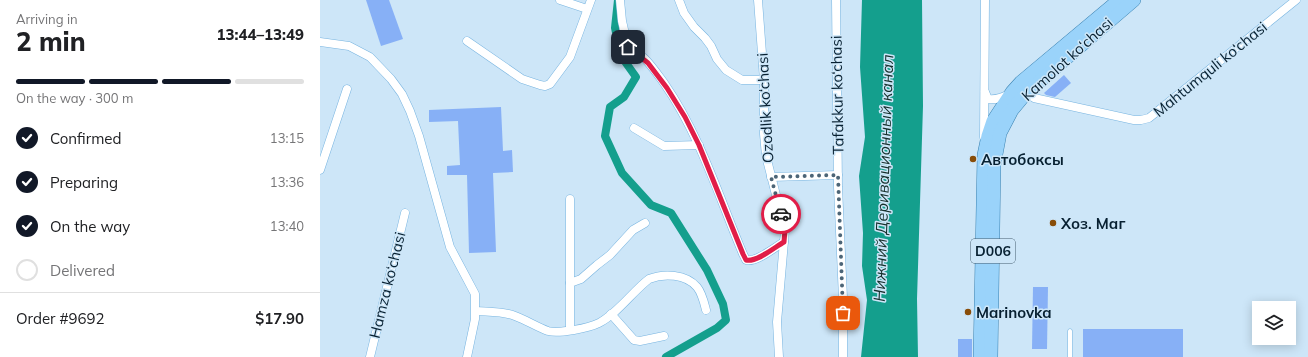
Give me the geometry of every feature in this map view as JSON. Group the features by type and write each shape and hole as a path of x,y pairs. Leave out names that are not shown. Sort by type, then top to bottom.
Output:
{"main road":[{"name":"D006","path":"980,357 984,155 993,120 1012,92 1027,76 1119,0"},
{"name":"Kamolot ko‘chasi","path":"990,357 994,165 997,145 1004,123 1012,110 1027,92 1134,0"}],"street":[{"path":"560,0 587,9"},
{"path":"467,41 522,79 545,86 550,84 570,57 590,0"},
{"path":"620,0 622,21 628,47 645,59 682,112 699,145 746,260 750,261 760,257 784,242"},
{"path":"679,0 687,18 711,46 716,59 726,70 742,80 764,80"},
{"name":"Ozodlik ko‘chasi","path":"758,0 764,80 764,134 766,156 785,230 777,322 779,357"},
{"name":"Tafakkur ko‘chasi","path":"836,0 838,175 843,298 843,357"},
{"path":"984,155 985,0"},
{"name":"Mahtumquli ko‘chasi","path":"1027,92 1034,98 1134,120 1144,120 1296,0"},
{"path":"320,42 349,46 370,56 391,79 402,94 410,111 419,136 450,247 474,294 476,319 467,357"},
{"path":"320,170 347,88"},
{"path":"984,92 988,99 994,100 1003,98 1012,92"},
{"path":"634,128 664,146 699,145"},
{"path":"771,177 838,175"},
{"path":"570,199 570,330"},
{"name":"Hamza ko‘chasi","path":"370,357 405,213"},
{"path":"570,283 581,279 610,255 632,230 645,223"},
{"path":"476,311 499,312 514,315 548,331 556,332 570,330 599,323 649,279 667,276 686,279 696,286 702,296 706,310"},
{"path":"611,314 634,340 640,341 664,336"}],"lane":[{"path":"1070,331 1070,357"}],"water":[{"name":"Нижний Деривационный канал","path":"862,0 922,0 923,106 917,299 918,357 861,357 867,300 862,266 863,233 859,176 865,137 860,67"}],"building":[{"path":"366,0 389,0 403,39 381,46"},
{"path":"1064,75 1071,83 1055,97 1044,93"},
{"path":"501,107 503,151 512,150 513,172 493,173 496,252 469,253 467,175 447,175 447,166 460,165 458,121 429,122 429,110"},
{"path":"1033,287 1048,287 1047,349 1032,349"},
{"path":"1083,329 1183,329 1183,357 1083,357"},
{"path":"958,339 972,339 972,357 958,357"}],"waterway":[{"path":"618,0 615,28 621,56 636,77 624,97 610,107 605,136 622,173 651,205 671,213 707,270 723,304 726,320 717,328 666,357"}],"way so far":[{"path":"781,214 771,177 838,175 843,313"}],"place":[{"name":"Автобоксы","path":"973,159"},
{"name":"Хоз. Маг","path":"1053,223"},
{"name":"Marinovka","path":"968,312"}],"route":[{"path":"628,47 645,59 667,88 685,117 699,145 746,260 750,261 760,257 784,242 785,230 781,214"}]}
